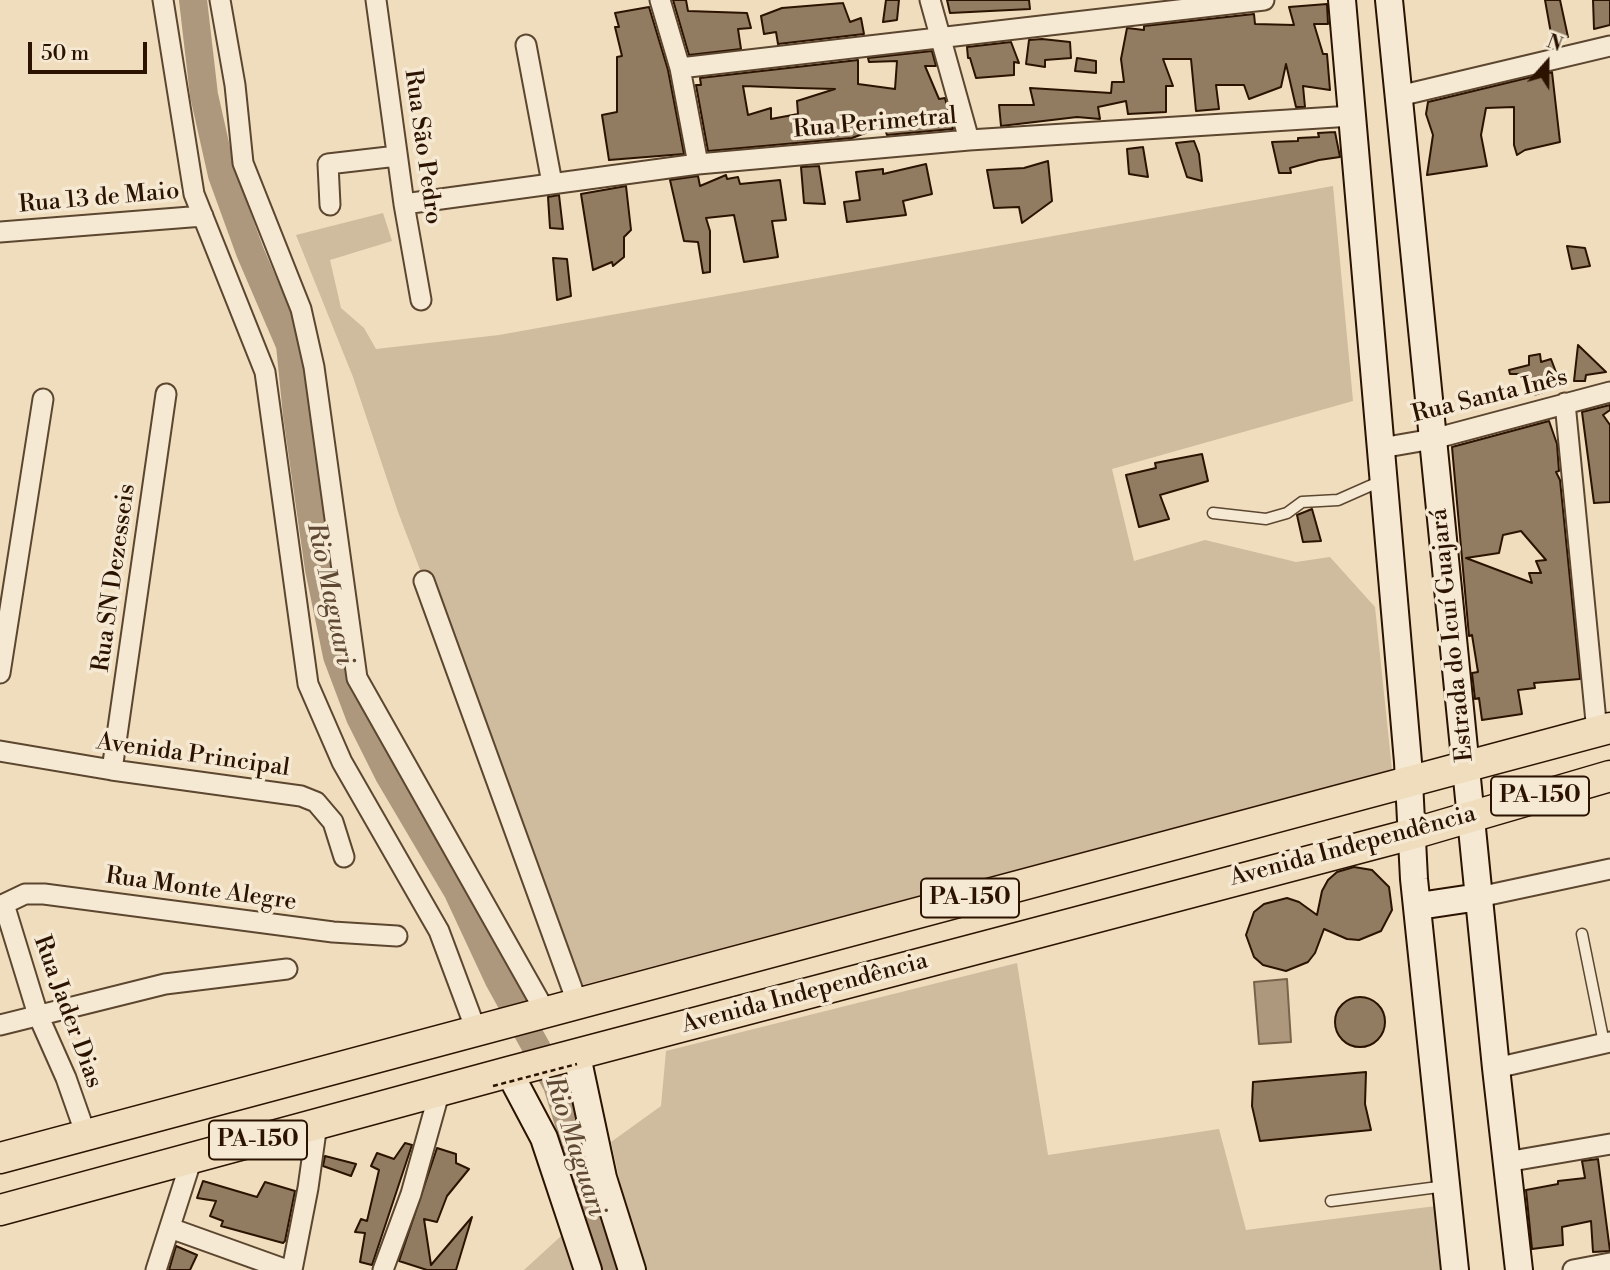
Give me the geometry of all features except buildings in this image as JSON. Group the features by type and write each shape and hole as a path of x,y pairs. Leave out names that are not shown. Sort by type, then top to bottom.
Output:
{"main road":[{"path":"1342,0 1407,783 1455,1270"},
{"name":"Estrada do Icuí Guajará","path":"1389,0 1496,1068 1519,1270"},
{"name":"Avenida Independência","path":"0,1158 539,1012 1604,730"},
{"name":"Avenida Independência","path":"0,1210 440,1090 577,1060 1074,921 1412,834 1610,776"},
{"path":"1074,921 1069,886 1072,875 1085,868"},
{"path":"1419,906 1479,897"},
{"path":"577,1060 600,1167 632,1270"},
{"path":"506,1076 544,1138 588,1270"}],"street":[{"path":"163,0 194,194 265,372 308,684 342,762 439,931 483,1028"},
{"path":"220,0 235,85 243,163 301,309 314,367 357,678 539,1012"},
{"name":"Rua São Pedro","path":"376,0 404,204 421,300"},
{"path":"660,0 680,68 698,164"},
{"path":"930,0 969,140"},
{"path":"680,68 1264,0"},
{"path":"526,45 552,183"},
{"path":"1399,96 1610,46"},
{"name":"Rua Perimetral","path":"404,204 698,164 969,140 1352,116"},
{"path":"330,205 328,164 397,156"},
{"name":"Rua 13 de Maio","path":"0,232 202,216"},
{"name":"Rua Santa Inês","path":"1381,448 1433,439 1610,392"},
{"name":"Rua SN Dezesseis","path":"112,770 166,394"},
{"path":"0,673 43,399"},
{"path":"1565,403 1604,730"},
{"path":"424,581 577,1002"},
{"name":"Avenida Principal","path":"0,751 112,770 301,796 316,802 332,822 344,857"},
{"path":"1479,897 1610,869"},
{"name":"Rua Monte Alegre","path":"2,905 25,894 44,894 332,933 397,936"},
{"name":"Rua Jader Dias","path":"2,905 38,1015 66,1078 86,1135"},
{"path":"0,1025 165,984 287,969"},
{"path":"1496,1068 1607,1043"},
{"path":"383,1270 411,1194 440,1090"},
{"path":"170,1228 289,1270 309,1188 317,1124"},
{"path":"1506,1161 1610,1144"},
{"path":"156,1270 192,1158"},
{"path":"1573,1270 1610,1263"}],"lane":[{"path":"1213,513 1266,519 1287,513 1302,502 1338,500 1384,481"},
{"path":"1582,934 1607,1043"},
{"path":"1331,1201 1447,1186"}],"path":[{"path":"506,1076 577,1060"}],"shaded area":[{"path":"1333,186 1353,401 1112,469 1134,561 1205,540 1296,562 1330,557 1375,607 1392,770 579,986 398,512 353,377 296,235 383,213 392,241 330,260 341,308 364,328 376,349 499,335"},
{"path":"1017,963 1048,1155 1219,1129 1246,1230 1436,1206 1441,1270 524,1270 620,1182 611,1142 661,1106 666,1051"},
{"path":"1287,979 1291,1042 1259,1044 1254,982"}],"waterway":[{"name":"Rio Maguari","path":"193,0 204,95 222,175 250,252 290,345 319,569 337,656 360,717 389,775 458,892 499,980 557,1085 614,1270"}]}
